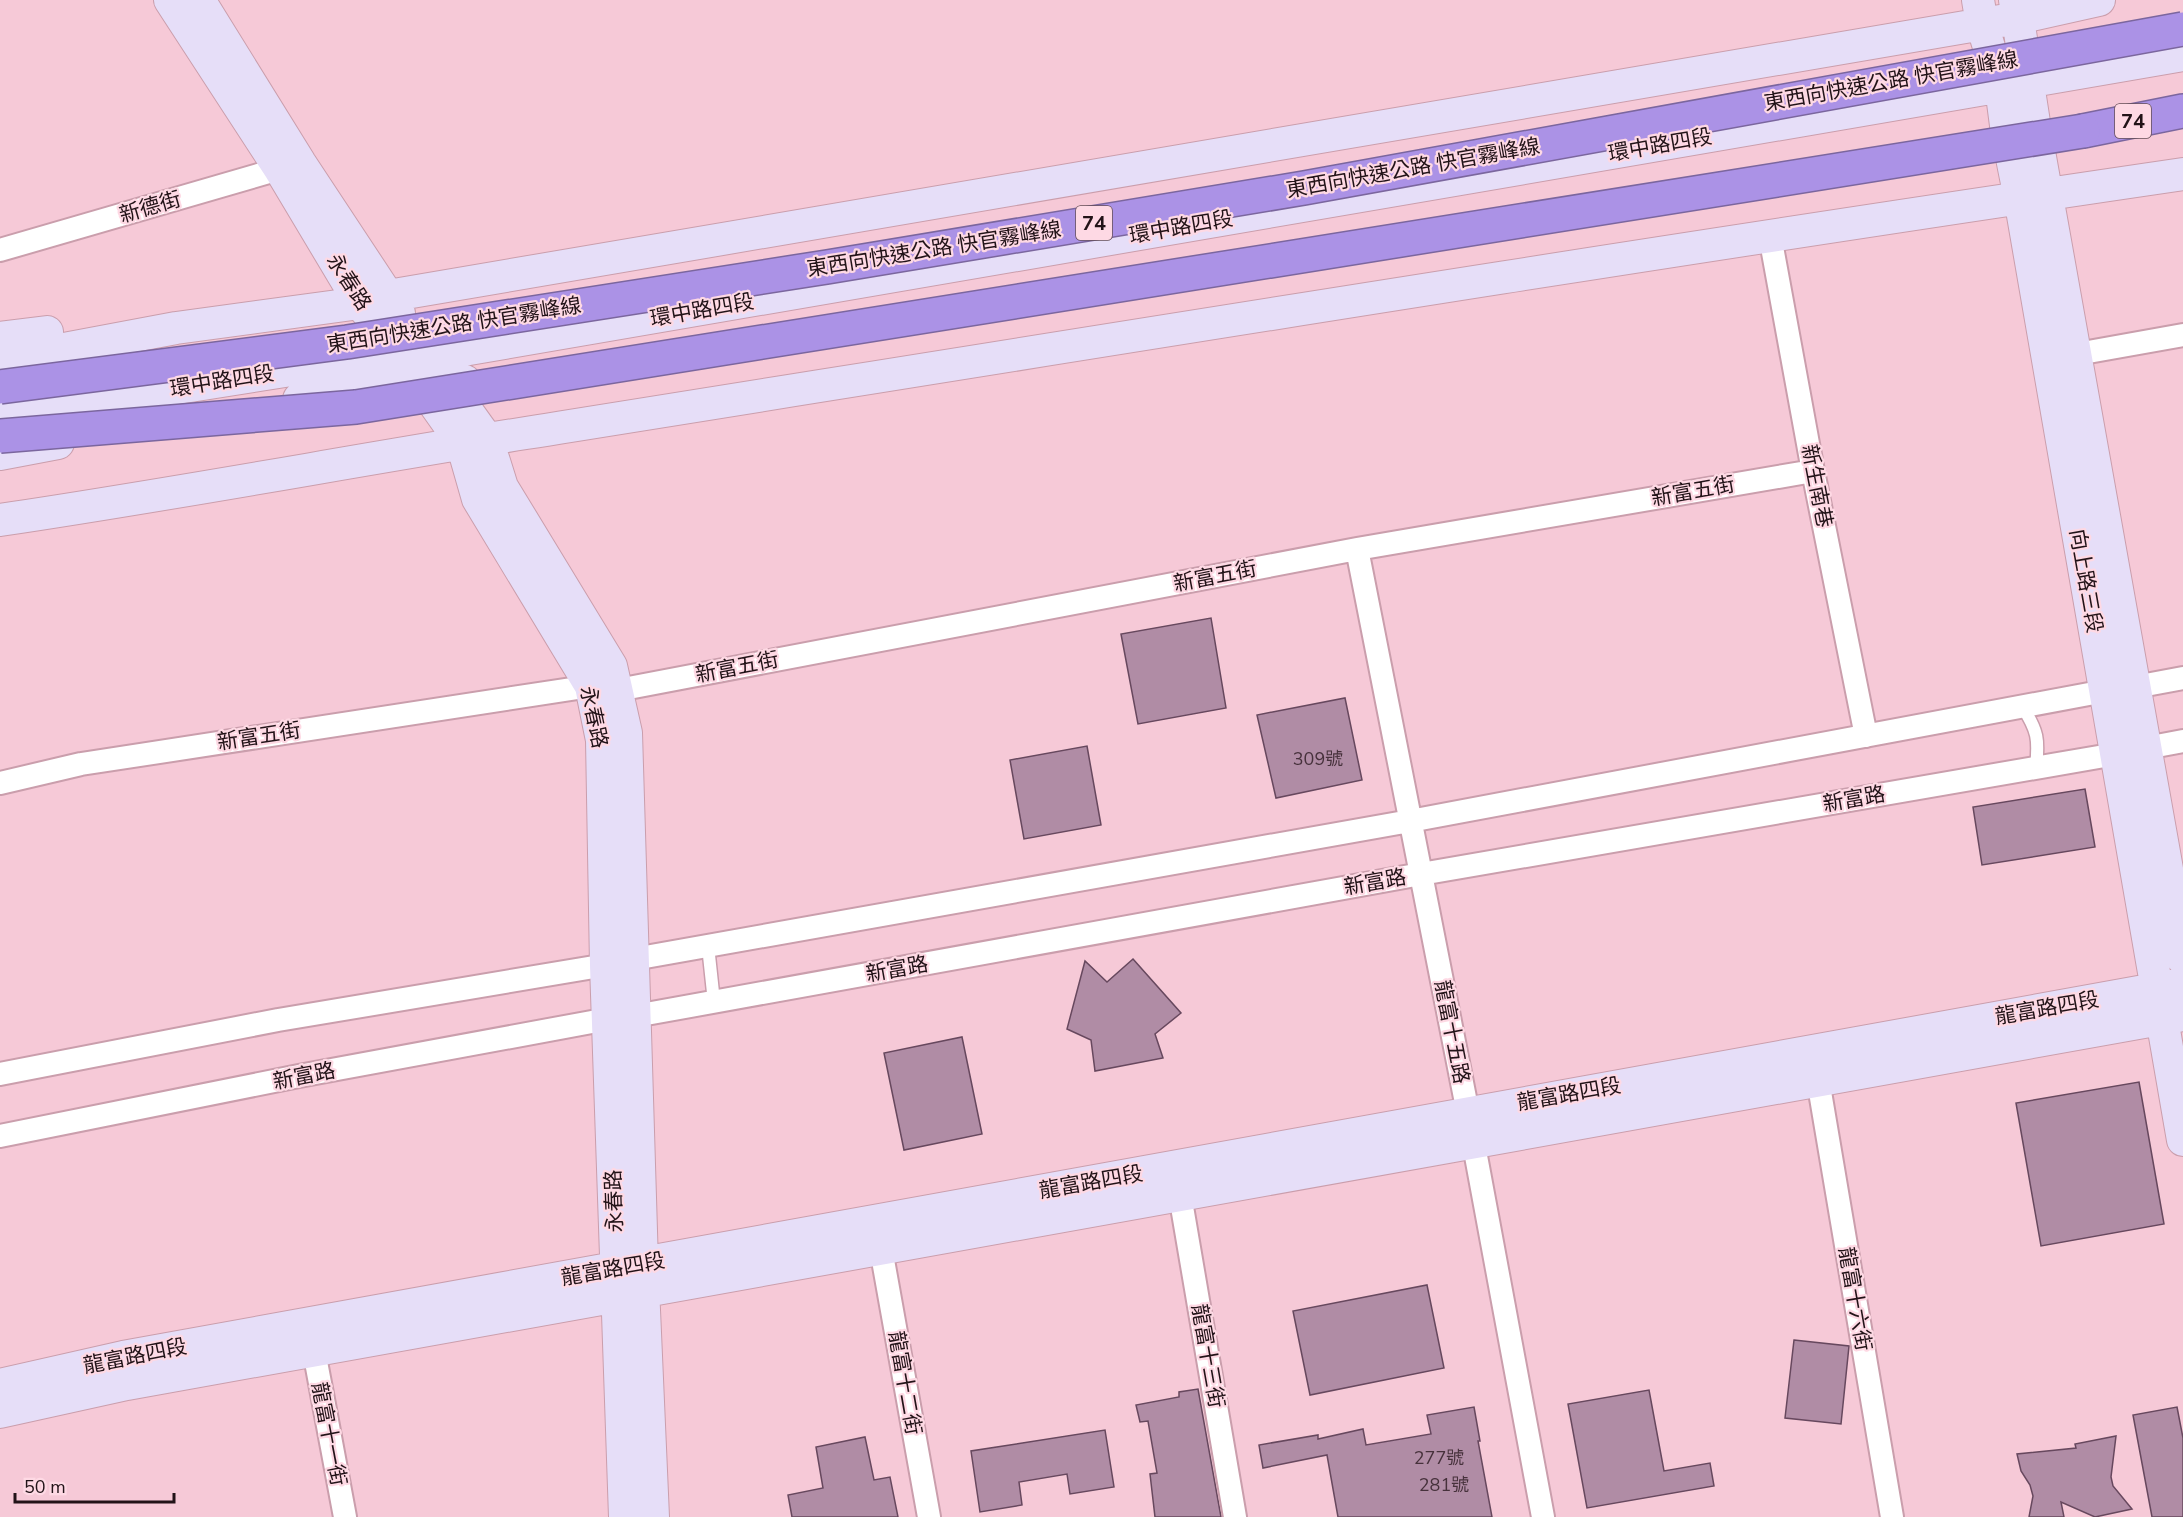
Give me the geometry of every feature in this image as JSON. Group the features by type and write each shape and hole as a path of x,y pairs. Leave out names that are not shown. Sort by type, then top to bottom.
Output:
{"highway":[{"name":"東西向快速公路 快官霧峰線","path":"0,387 347,342 827,267 1304,188 2183,28"},
{"name":"74","path":"0,436 356,407 2083,131 2183,111"},
{"path":"2083,131 2183,117"}],"street":[{"name":"永春路","path":"170,0 290,166"},
{"name":"永春路","path":"199,0 290,166 414,362 474,441 611,666 604,688 626,732 620,962 630,1280 625,1517"},
{"path":"0,360 176,328 374,300 1978,8 2099,0"},
{"name":"向上路三段","path":"2017,6 2015,85 2021,131 2131,751 2170,986 2183,1140"},
{"name":"向上路三段","path":"1978,8 2015,85"},
{"name":"環中路四段","path":"0,416 414,362 2183,55"},
{"name":"環中路四段","path":"447,384 2183,104"},
{"name":"新德街","path":"0,250 290,166"},
{"path":"0,520 474,441 1770,236 2183,174"},
{"name":"向上路三段","path":"2034,196 2077,354 2120,689"},
{"name":"新生南巷","path":"1770,236 1813,471 1866,736"},
{"path":"0,338 99,325 176,328"},
{"path":"2077,354 2183,335"},
{"name":"永春路","path":"414,362 447,384 474,441"},
{"name":"環中路四段","path":"0,454 414,362"},
{"name":"新富五街","path":"0,783 81,764 604,688 1357,549 1813,471"},
{"name":"龍富十五路","path":"1357,549 1543,1517"},
{"path":"0,1074 278,1020 620,962 1410,821 2183,678"},
{"name":"新富路","path":"0,1136 276,1081 621,1017 2183,741"},
{"name":"向上路三段","path":"2131,751 2183,959"},
{"name":"龍富路四段","path":"0,1412 127,1384 314,1351 630,1280 1470,1128 2170,986"},
{"name":"龍富路四段","path":"0,1385 123,1357 630,1280 881,1249 1180,1195 1470,1128 1818,1080 2172,1017"},
{"name":"龍富十六街","path":"1818,1080 1892,1517"},
{"name":"龍富十三街","path":"1180,1195 1236,1517"},
{"name":"龍富十二街","path":"881,1249 928,1517"},
{"name":"永春路","path":"630,1280 653,1517"},
{"name":"龍富十一街","path":"314,1351 345,1517"}],"lane":[{"path":"2022,706 2035,726 2038,746 2036,768"},
{"path":"708,946 714,1002"}],"building":[{"path":"1211,618 1226,708 1138,724 1121,634"},
{"path":"1345,698 1362,780 1276,798 1257,715"},
{"path":"1087,746 1101,825 1024,839 1010,760"},
{"path":"2085,789 2095,847 1982,865 1973,807"},
{"path":"1133,959 1181,1013 1155,1034 1163,1058 1095,1071 1091,1040 1067,1029 1085,961 1107,982"},
{"path":"962,1037 982,1134 904,1150 884,1053"},
{"path":"2139,1082 2164,1224 2041,1246 2016,1103"},
{"path":"1427,1285 1444,1368 1310,1395 1293,1311"},
{"path":"1794,1340 1849,1346 1841,1424 1785,1418"},
{"path":"1198,1389 1221,1517 1155,1517 1150,1474 1157,1473 1148,1421 1140,1422 1136,1405 1179,1397 1179,1392"},
{"path":"1649,1390 1664,1471 1710,1463 1714,1486 1587,1508 1568,1404"},
{"path":"1474,1407 1492,1517 1338,1517 1327,1455 1263,1468 1259,1445 1318,1435 1318,1439 1363,1429 1366,1445 1431,1434 1427,1415"},
{"path":"2177,1407 2183,1438 2183,1517 2152,1517 2133,1415"},
{"path":"1105,1430 1114,1487 1070,1494 1067,1474 1019,1482 1022,1505 980,1512 971,1451"},
{"path":"2116,1436 2111,1477 2113,1486 2132,1509 2095,1517 2061,1502 2064,1517 2029,1517 2033,1496 2030,1485 2021,1471 2017,1454 2076,1448 2075,1444"},
{"path":"865,1437 874,1480 890,1477 898,1517 792,1517 788,1495 823,1488 816,1447"}]}
